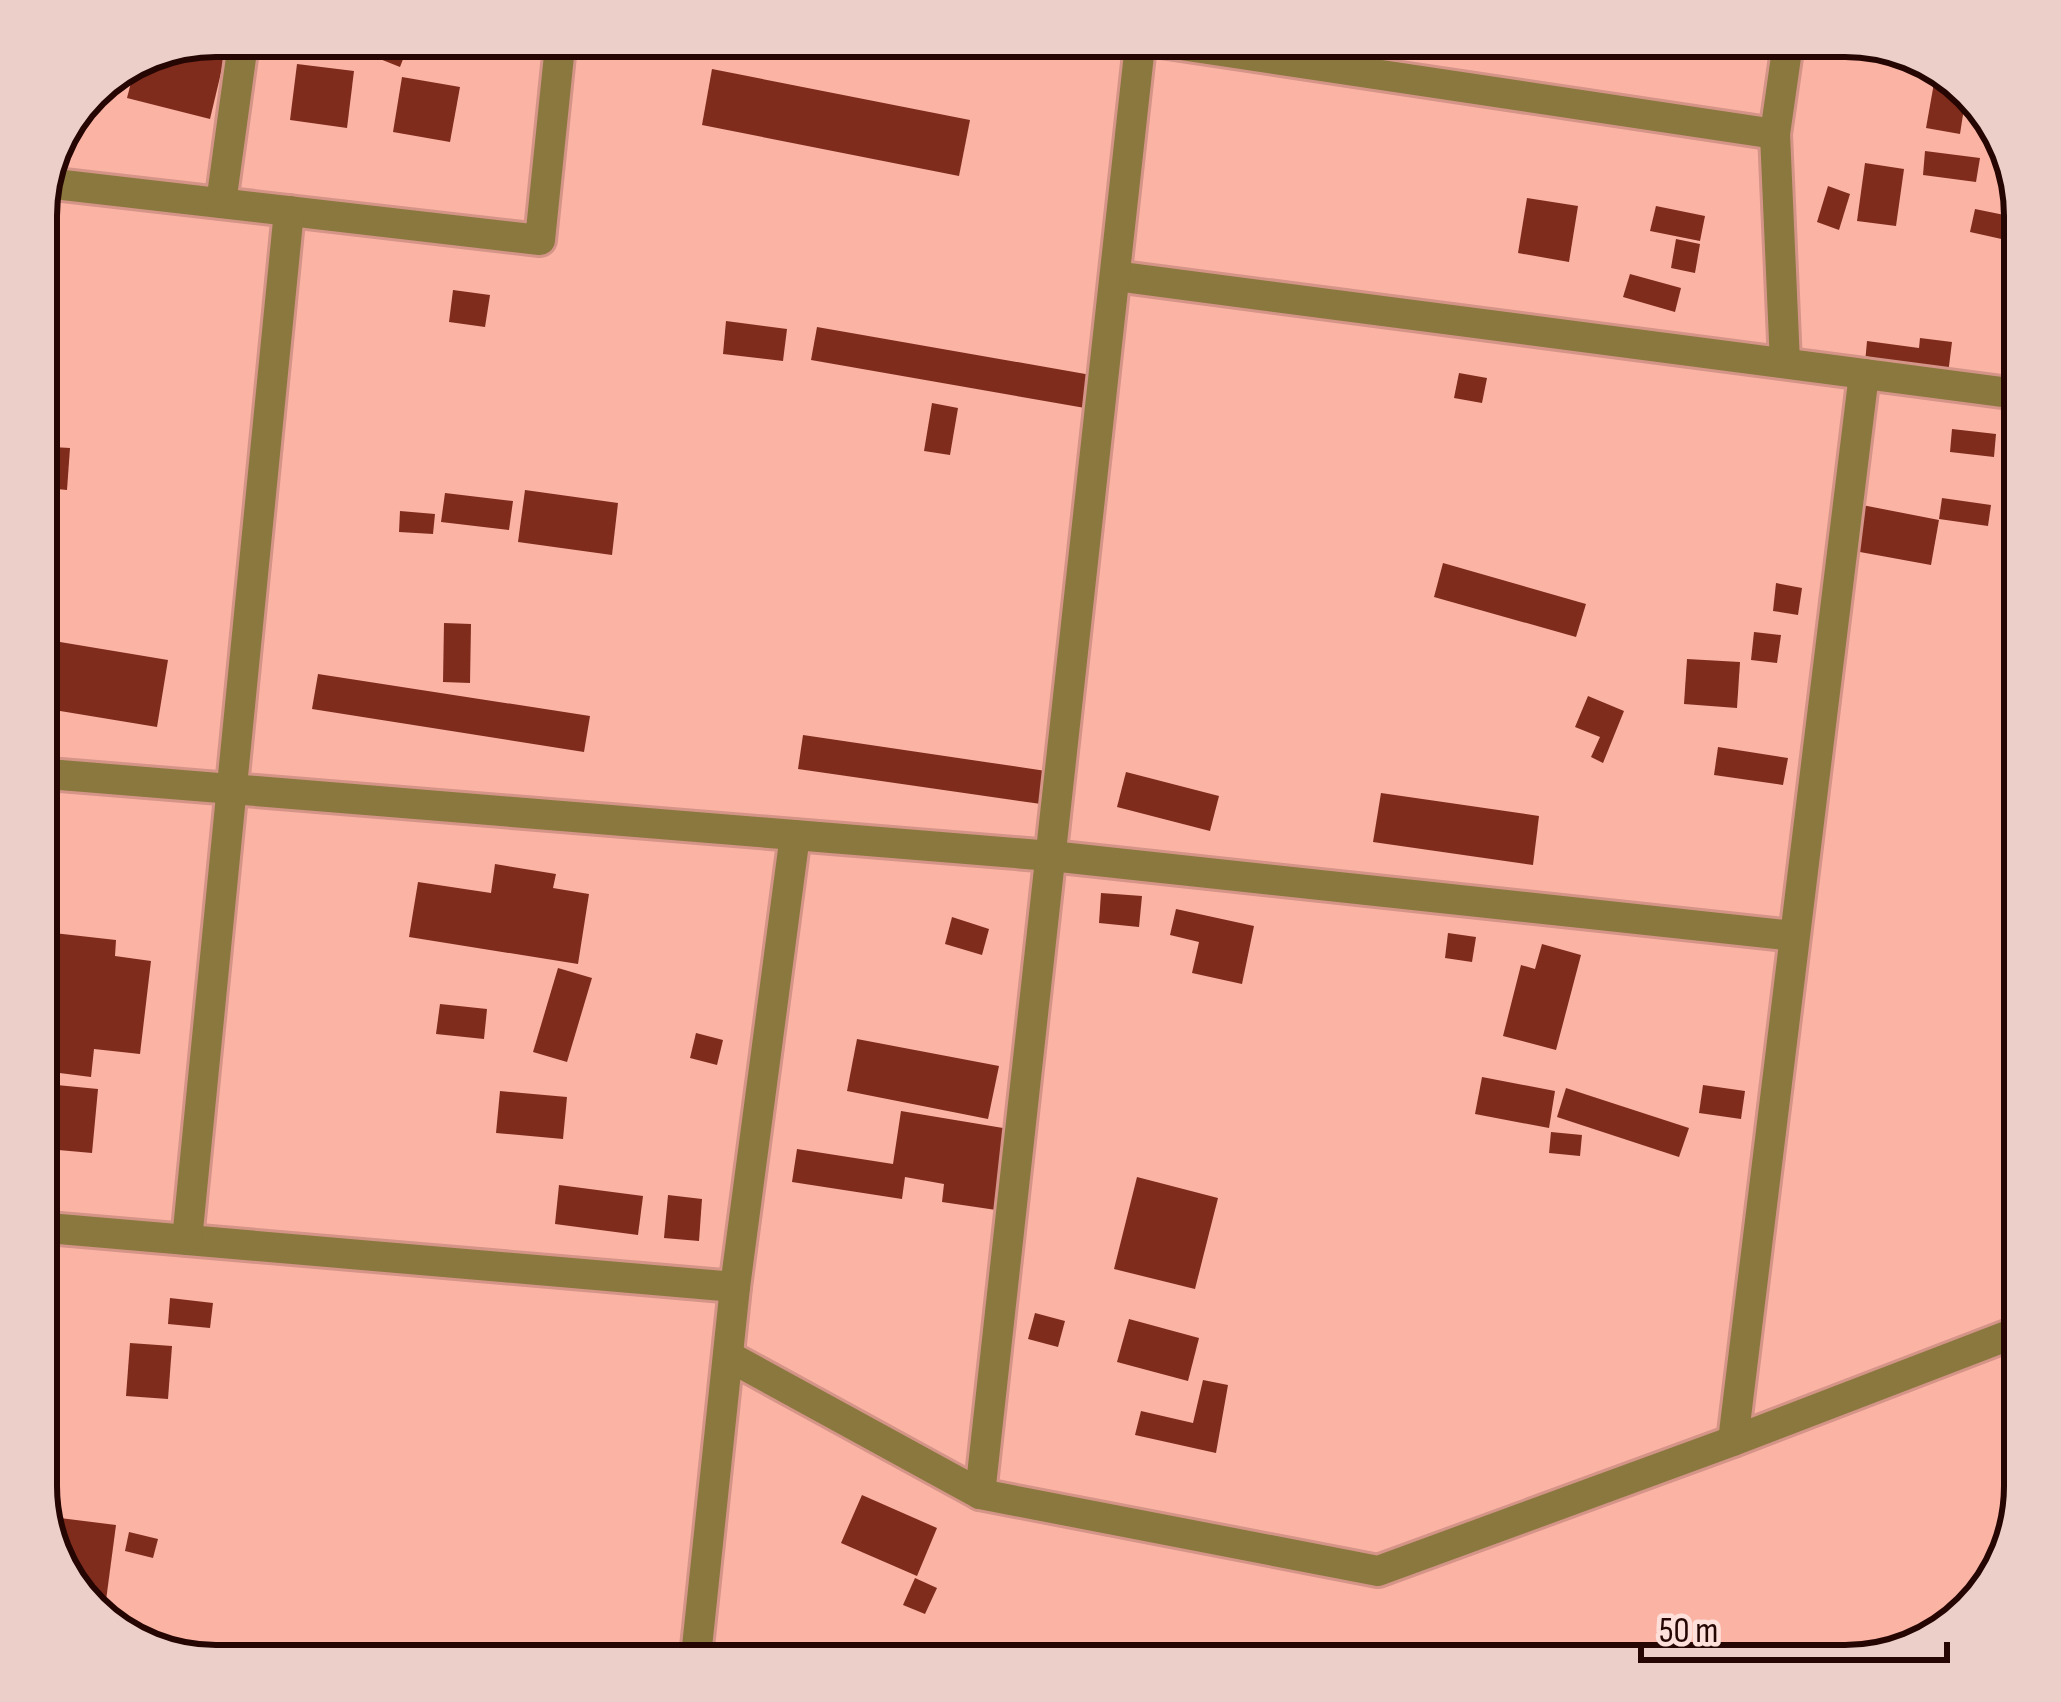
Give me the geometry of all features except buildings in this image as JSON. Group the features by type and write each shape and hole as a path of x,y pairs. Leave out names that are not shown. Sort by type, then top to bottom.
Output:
{"street":[{"path":"221,203 241,57"},
{"path":"60,185 540,240 560,57"},
{"path":"980,1494 1139,57"},
{"path":"1266,57 1775,134"},
{"path":"1785,363 1775,134 1786,57"},
{"path":"187,1240 289,211"},
{"path":"1115,276 2004,392"},
{"path":"1732,1441 1864,374"},
{"path":"57,775 1051,856 1795,937"},
{"path":"697,1645 735,1287 795,835"},
{"path":"57,1229 735,1287"},
{"path":"728,1356 980,1494 1378,1571 2004,1338"}]}
